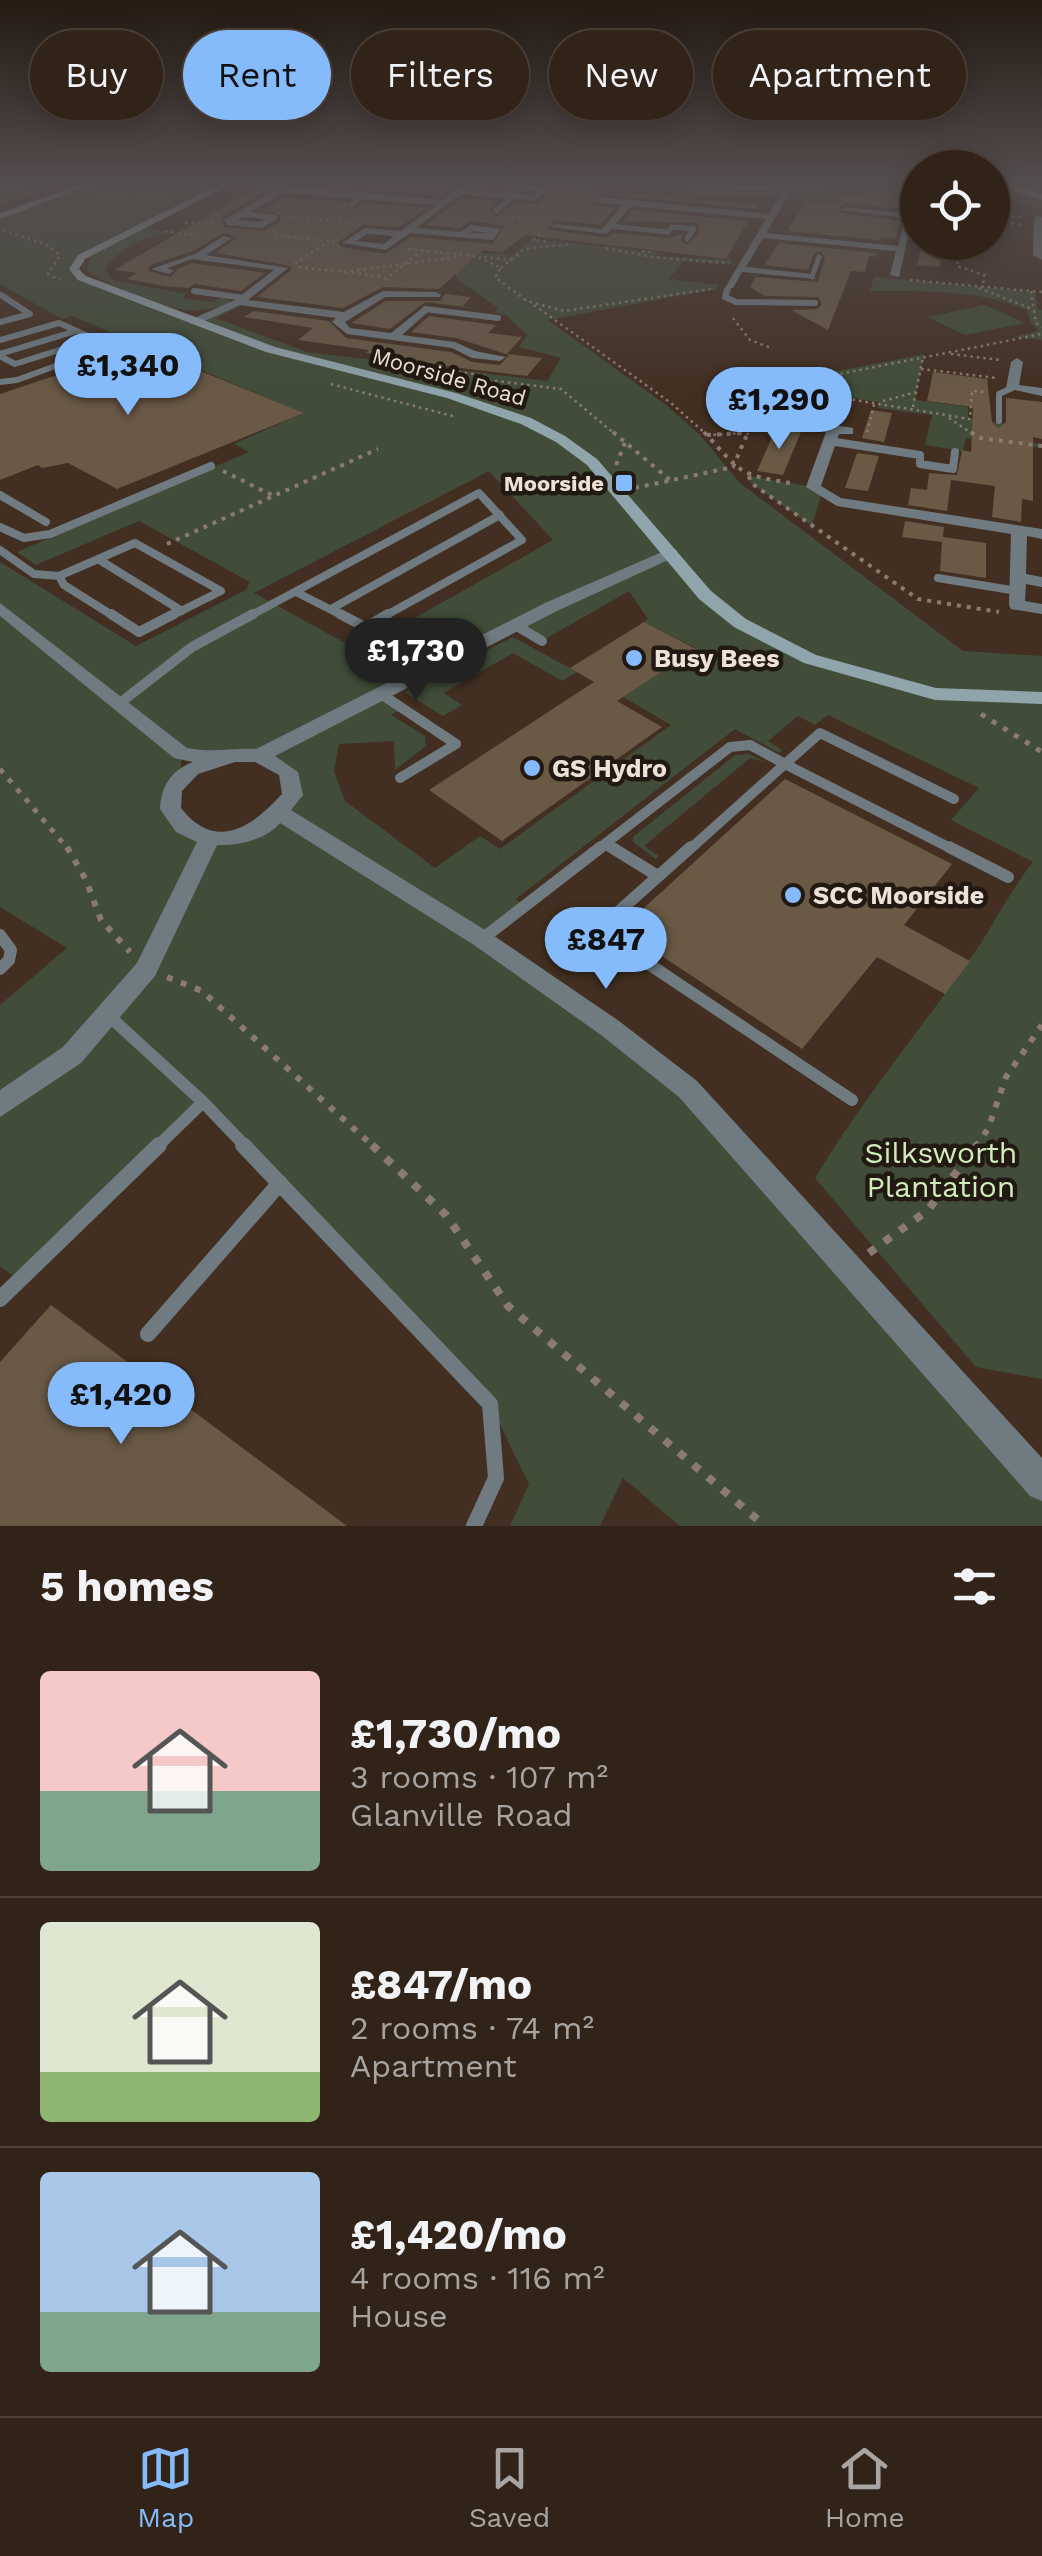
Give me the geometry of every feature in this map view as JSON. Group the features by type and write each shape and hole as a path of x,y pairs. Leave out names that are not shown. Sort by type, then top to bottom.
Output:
{"street":[{"name":"Moorside Road","path":"94,251 81,258 74,269 82,278 300,359 502,412 573,446 706,595 740,623 810,660 882,682 957,694 1042,698"},
{"path":"169,271 156,270 172,260 183,262 206,251"},
{"path":"727,291 751,251"},
{"path":"194,322 242,300 284,268 198,256"},
{"path":"895,275 900,256"},
{"path":"741,266 812,276"},
{"path":"436,295 387,284 338,322 347,331 455,345 472,354 500,357"},
{"path":"242,300 346,316"},
{"path":"393,337 425,309"},
{"path":"1018,362 1014,384 1042,392"},
{"path":"749,428 837,434 813,487 837,502 1042,534"},
{"path":"1017,591 1019,530"},
{"path":"0,608 181,753 213,759 260,756 622,572 671,554"},
{"path":"1017,591 1042,582"},
{"path":"1017,591 1042,609"},
{"path":"181,753 181,777"},
{"path":"213,759 181,777 170,791 167,806 171,818 190,833 210,838 247,834 281,814 293,795 288,772 260,756"},
{"path":"281,814 482,939 610,1028 688,1089 1042,1484"},
{"path":"0,1105 72,1055 146,969 210,838"}],"lane":[{"path":"812,276 819,257"},
{"path":"727,291 746,304 815,303"},
{"path":"194,292 242,300"},
{"path":"0,295 30,314 0,322"},
{"path":"425,309 498,318"},
{"path":"0,340 59,322 110,346 16,380 0,382"},
{"path":"0,355 77,330"},
{"path":"0,355 15,364 95,338"},
{"path":"998,421 999,394 1014,384"},
{"path":"837,434 920,454 920,464 953,468 955,452"},
{"path":"0,527 24,538 50,534 212,466"},
{"path":"120,703 192,647 479,493 522,540 365,627 296,592"},
{"path":"0,495 46,522"},
{"path":"330,610 500,516"},
{"path":"0,550 34,574 59,576 136,543 221,591 139,632 64,586 59,576"},
{"path":"98,559 182,611"},
{"path":"938,578 1017,591"},
{"path":"514,626 542,641"},
{"path":"381,694 456,744 400,778"},
{"path":"852,1100 598,930 820,733 954,799"},
{"path":"482,939 730,747 750,745 1008,878"},
{"path":"606,844 658,876"},
{"path":"0,935 11,950 9,960 0,969"},
{"path":"107,1014 204,1102 490,1404 496,1478 474,1526"},
{"path":"0,1299 204,1102"},
{"path":"148,1334 280,1183"}],"path":[{"path":"308,255 314,251"},
{"path":"291,266 344,272 387,284 421,251"},
{"path":"434,251 510,260"},
{"path":"521,251 495,277 671,404 706,435 733,467 748,476 813,487"},
{"path":"629,251 741,266"},
{"path":"344,272 470,255"},
{"path":"476,256 501,268"},
{"path":"957,260 956,266 984,275 984,286"},
{"path":"895,275 1042,292"},
{"path":"972,285 1032,309"},
{"path":"527,301 577,311 727,291 739,330 750,340 772,348"},
{"path":"1031,291 1032,309 1040,325"},
{"path":"764,390 1042,337"},
{"path":"999,356 1001,342"},
{"path":"943,353 990,359"},
{"path":"913,407 923,358"},
{"path":"921,369 1014,384"},
{"path":"482,379 561,389 670,480"},
{"path":"774,386 913,407 970,420 972,391 981,392"},
{"path":"880,402 917,392"},
{"path":"706,435 749,428"},
{"path":"733,467 749,428"},
{"path":"165,544 378,449"},
{"path":"212,466 274,496"},
{"path":"618,492 733,467"},
{"path":"748,476 751,484 918,599 1004,612 1017,591"},
{"path":"957,694 1042,752"},
{"path":"0,769 62,836 86,880 101,920 146,969 202,991 446,1215 508,1306 765,1526"},
{"path":"850,1267 928,1210 988,1129 1006,1078 1042,1025"}],"green space":[{"name":"Silksworth Plantation","path":"0,251 93,251 81,257 74,269 82,278 194,322 235,304 242,305 216,318 307,352 547,381 561,358 519,347 527,335 506,315 495,313 498,308 457,279 456,273 382,264 399,251 512,255 516,251 650,251 658,252 656,256 733,260 731,264 683,261 669,279 719,285 716,289 548,320 666,405 700,435 740,483 963,651 1042,656 1042,1379 976,1367 815,1178 869,1096 975,952 1033,862 951,820 979,788 828,715 815,725 798,716 768,741 782,750 779,753 735,729 516,899 524,906 482,939 688,1089 1042,1484 1042,1526 680,1526 623,1478 600,1526 510,1526 529,1484 490,1404 204,1102 19,1280 0,1266 0,1005 67,948 0,907 0,562 136,646 246,590 250,582 139,521 36,565 17,552 249,452 234,444 303,413 72,316 62,319 0,284","holes":["489,471 553,540 358,650 254,593","629,591 648,619 644,622 696,648 623,697 671,725 500,849 480,836 435,868 345,801 334,771 339,744 394,741 395,770 426,746 425,736 391,715 403,708 382,694 514,626 542,641","181,754 276,762 293,795 247,834 182,829 170,791 181,777"]},
{"path":"123,251 105,269 112,280 186,294 182,298 213,302 221,297 232,302 197,310 164,306 99,279 87,270 91,255"},
{"path":"874,277 1035,292 1038,309 1042,310 1042,340 1014,337 1039,331 1027,310 969,295 870,291"},
{"path":"985,305 1025,323 965,335 927,317"},
{"path":"924,354 915,400 968,407 968,419 1025,426 1027,442 1042,444 1042,448 966,438 963,451 925,445 932,415 878,408 879,402 774,387 764,390 760,400 717,395"},
{"path":"749,476 813,487 821,495 812,526 751,483"},
{"path":"513,637 577,672 562,681 513,653 444,693 462,705 443,716 404,692"},
{"path":"749,754 767,763 750,758 644,846 659,856 656,859 633,842 633,837 735,755"}],"building":[{"path":"146,251 192,251 150,265 148,271 171,277 177,269 192,263 265,273 241,291 195,284 188,288 165,286 126,279 138,273 114,270"},
{"path":"367,251 482,251 439,289 383,287 343,308 257,297 290,271 291,266 216,253"},
{"path":"661,251 731,251 726,259"},
{"path":"773,251 820,251 814,254 808,270 764,265"},
{"path":"820,251 877,253 876,257 869,256 865,272 851,271 828,330 791,310 817,309 822,304 818,297 765,296 750,287 756,277 818,282 825,257"},
{"path":"918,260 941,260 940,267 917,265"},
{"path":"445,294 471,297 462,307 425,302 390,329 351,323 386,301 440,301"},
{"path":"254,311 329,321 346,338 451,352 472,362 500,365 509,355 456,338 411,332 429,316 496,325 488,333 522,337 507,354 542,358 527,376 396,360 399,357 366,353 369,350 298,340 313,328 244,317"},
{"path":"141,347 304,413 117,489 68,463 42,468 38,465 0,480 0,394"},
{"path":"933,372 987,379 992,422 998,428 1006,422 1006,398 1042,402 1042,439 1033,437 1033,501 1022,499 1021,522 992,517 995,486 951,480 947,511 908,505 911,488 927,490 929,473 957,475 962,450 971,452 973,407 927,401"},
{"path":"871,410 892,413 884,442 862,438"},
{"path":"776,428 801,432 783,475 757,471"},
{"path":"857,453 879,456 868,491 845,488"},
{"path":"905,521 944,527 943,537 986,543 986,578 940,571 942,542 902,537"},
{"name":"GS Hydro","path":"644,622 696,649 617,701 662,727 502,841 429,790 594,682 570,668"},
{"name":"SCC Moorside","path":"785,779 952,864 904,925 970,961 945,994 877,957 802,1049 621,929"},
{"path":"51,1305 347,1526 0,1526 0,1362"}],"place":[{"name":"Moorside","path":"624,483"},
{"name":"Busy Bees","path":"634,658"},
{"name":"GS Hydro","path":"532,768"},
{"name":"SCC Moorside","path":"793,895"}]}
